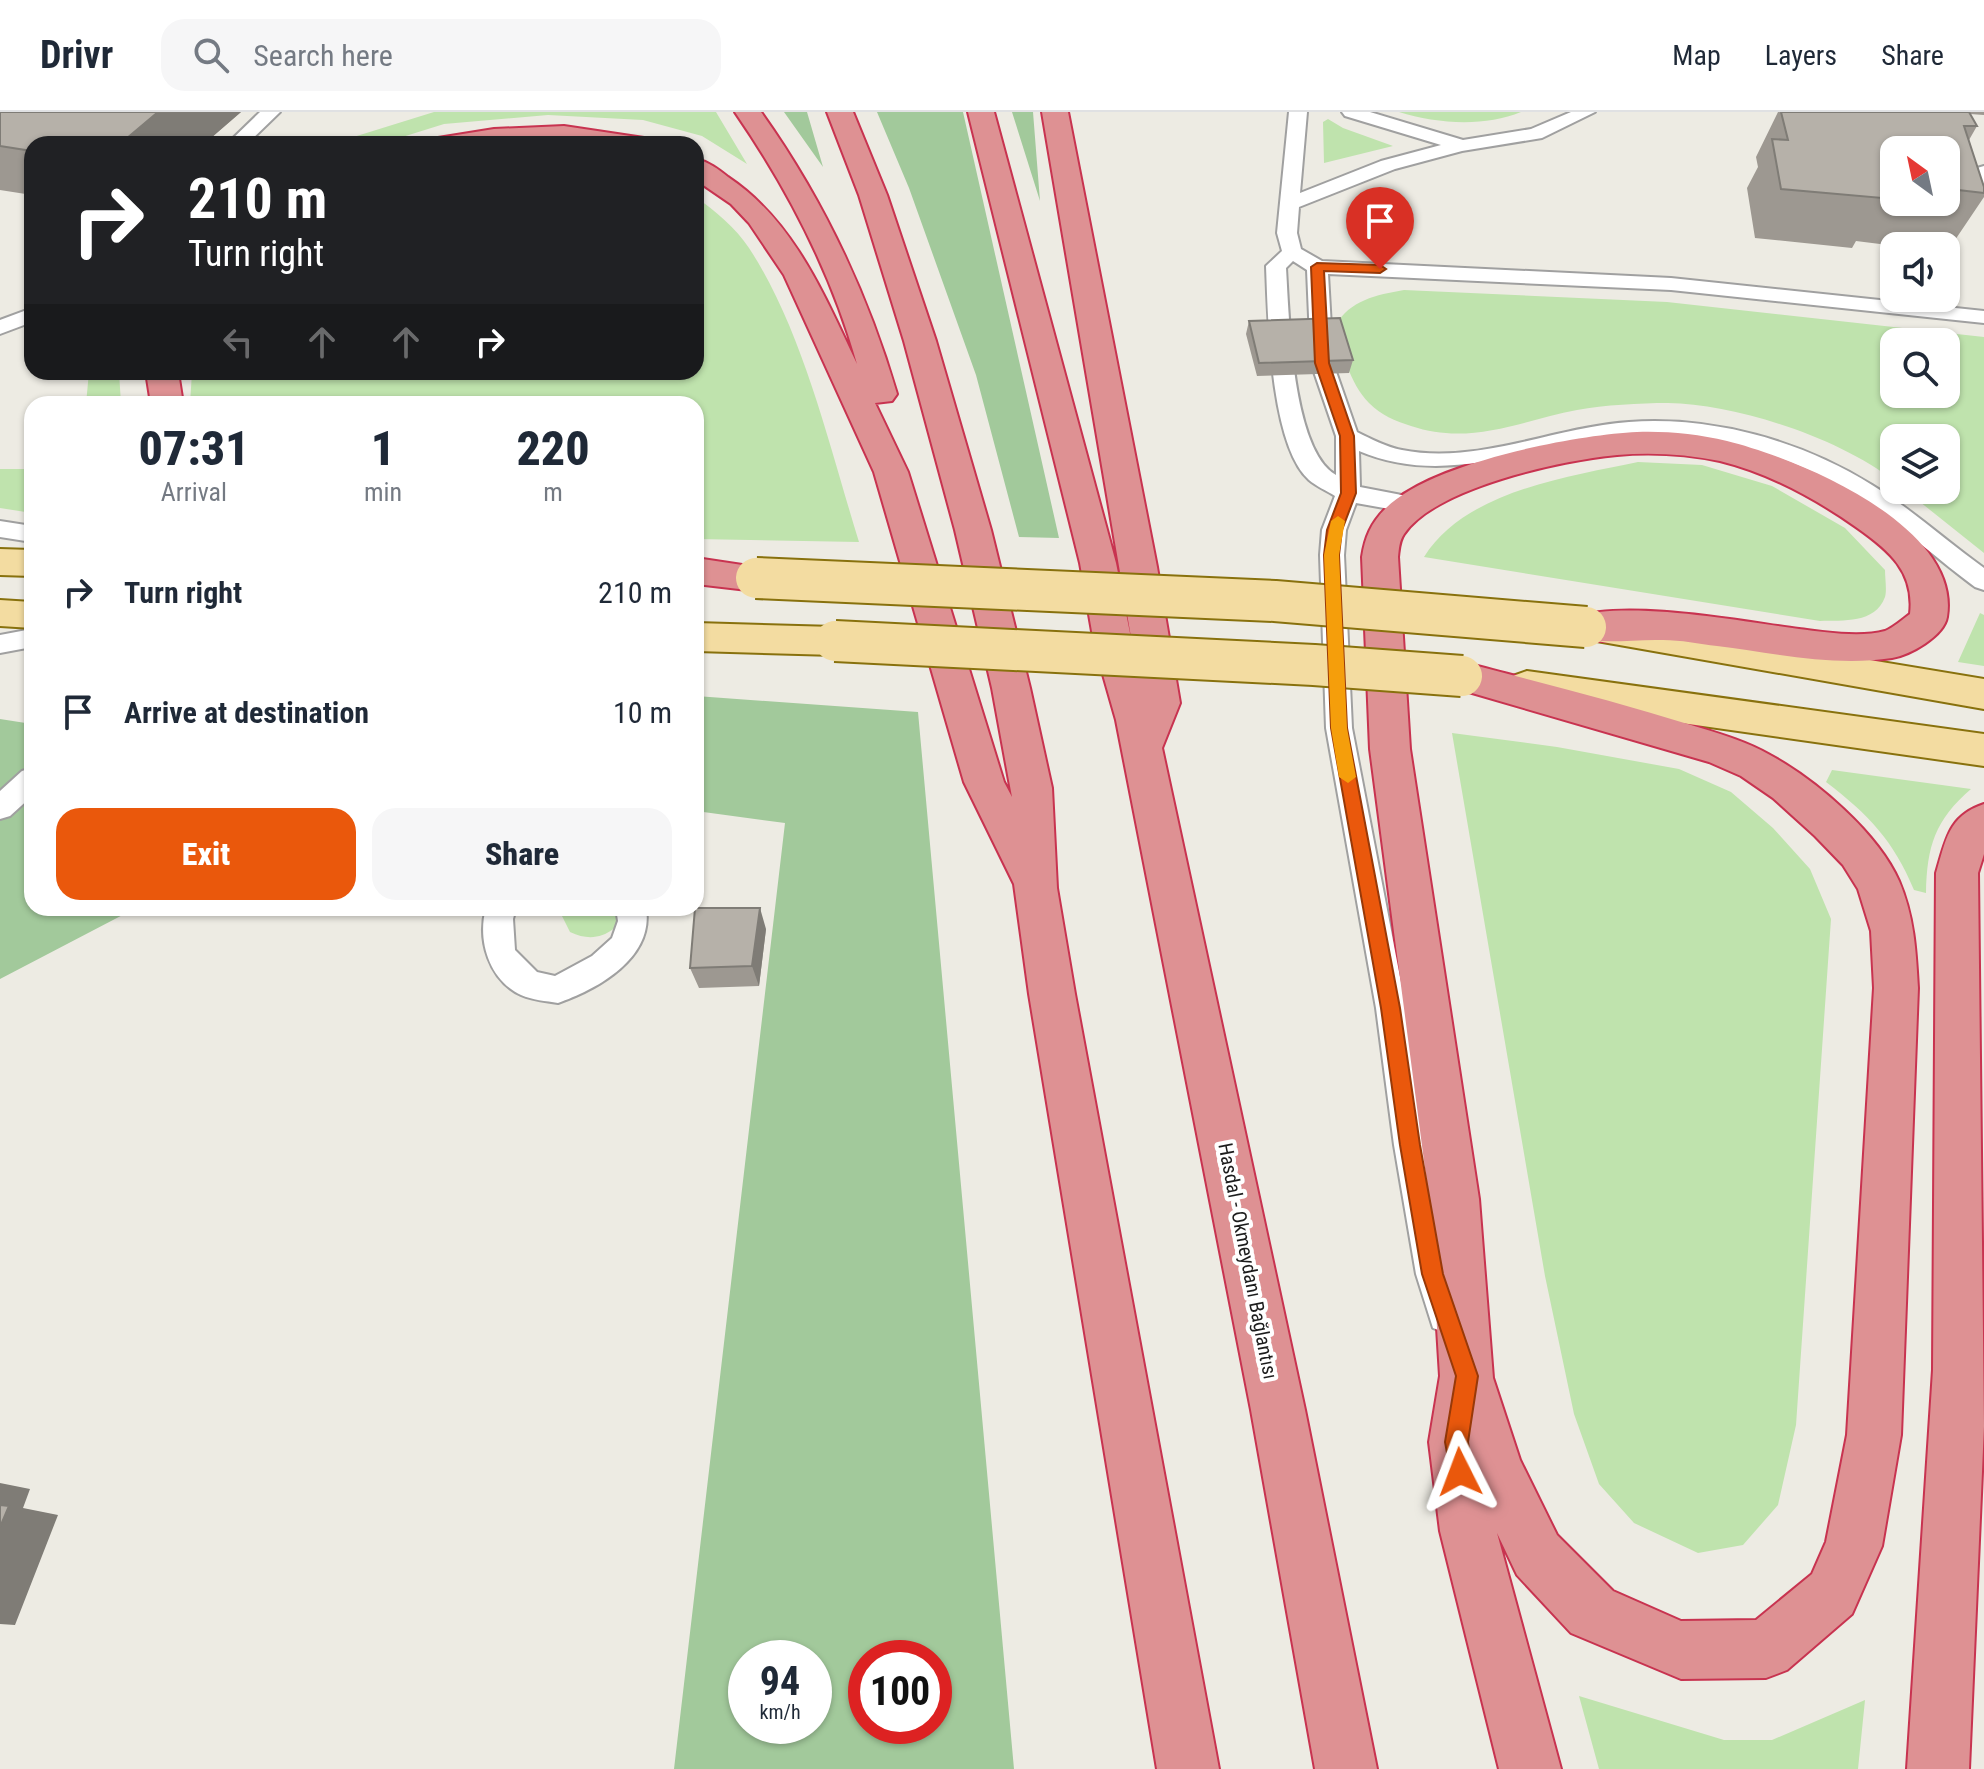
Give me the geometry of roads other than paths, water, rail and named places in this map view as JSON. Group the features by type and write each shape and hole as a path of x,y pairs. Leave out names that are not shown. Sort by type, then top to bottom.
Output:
{"highway":[{"path":"748,112 803,196 850,304 883,403 891,472"},
{"path":"840,112 873,195 915,326 973,530 1011,688 1032,788 1036,888 1052,994 1188,1769"},
{"name":"Hasdal - Okmeydanı Bağlantısı","path":"981,112 1020,252 1143,755 1275,1395 1346,1769"},
{"path":"1055,112 1139,567 1160,703 1143,755"},
{"path":"520,136 586,136"},
{"path":"704,173 741,198 779,241 799,275 891,472 984,782 1036,888"},
{"path":"1462,676 1653,728 1755,765 1787,787 1858,853 1878,883 1893,931 1896,988 1874,1435 1854,1546 1832,1594 1766,1649 1681,1650 1592,1612 1537,1555 1495,1469 1467,1376 1454,1199 1390,749 1380,557 1385,533 1412,505 1461,481 1566,452 1615,444 1698,446 1749,457 1798,478 1837,500 1879,527 1899,545 1921,569 1929,590 1928,621 1894,644 1858,647 1817,645 1665,626 1586,627"},
{"path":"704,572 756,578"},
{"path":"1938,1769 1960,1370 1957,873 1970,832 1984,821"},
{"path":"1467,1376 1456,1442 1468,1531 1530,1769"},
{"path":"1169,1769 1178,1707"}],"main road":[{"path":"0,562 24,563"},
{"path":"704,578 1304,602 1454,613 1586,627 1984,694"},
{"path":"0,613 24,614"},
{"path":"704,637 1314,665 1462,676 1761,721 1984,750"}],"lane":[{"path":"245,136 271,112"},
{"path":"1298,112 1292,203 1284,259 1281,361 1301,449 1316,474 1348,493 1412,505"},
{"path":"1351,112 1461,146"},
{"path":"1292,203 1388,165 1461,146 1535,134 1586,112"},
{"path":"1984,172 1979,179 1984,185"},
{"path":"1284,259 1317,267 1671,284 1984,317"},
{"path":"1317,267 1322,363 1347,436 1348,493 1334,530 1332,555 1339,728 1391,1008 1410,1145 1433,1274 1467,1376"},
{"path":"0,328 24,318"},
{"path":"1347,436 1403,458 1462,459 1569,437 1633,429 1689,430 1739,439 1791,454 1849,481 1984,581"},
{"path":"0,529 24,533"},
{"path":"0,644 24,640"},
{"path":"0,808 24,786"},
{"path":"499,916 500,955 528,984 558,990 603,965 624,946 632,916"}]}
